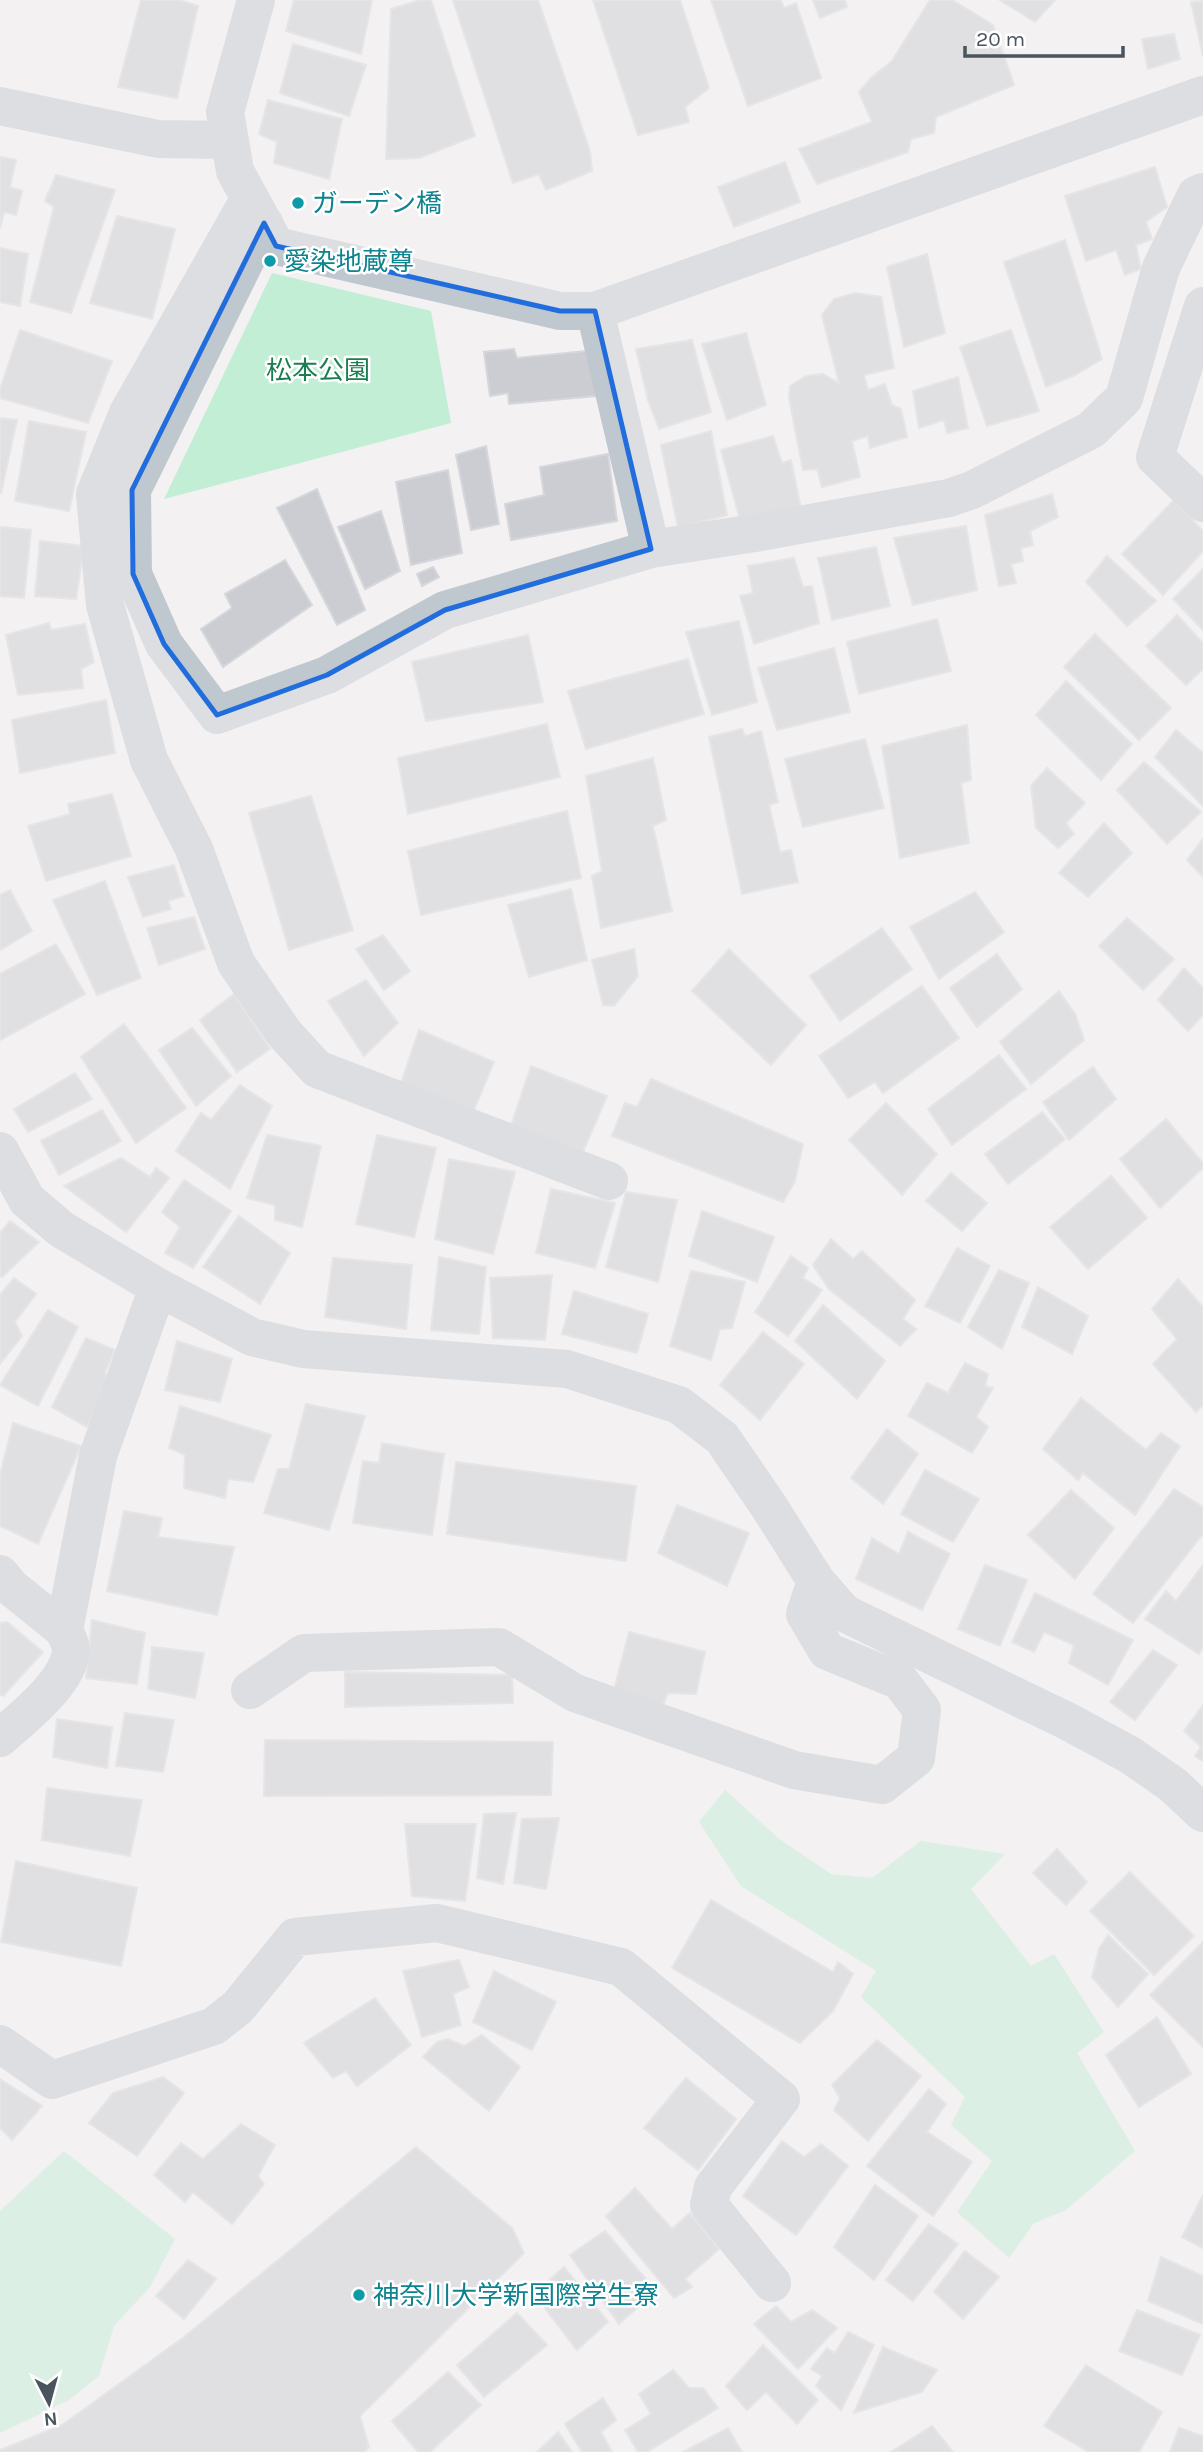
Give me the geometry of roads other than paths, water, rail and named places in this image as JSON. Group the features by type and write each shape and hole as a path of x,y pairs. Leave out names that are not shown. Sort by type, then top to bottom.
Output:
{"street":[{"path":"256,0 225,112 235,171 276,246 560,311 595,311 1203,95"},
{"path":"0,106 158,139 230,140"},
{"path":"257,210 132,490 133,574 164,644 217,715 327,675 445,610 651,549 949,498 972,490 1091,430 1124,398 1161,268 1196,195 1203,192"},
{"path":"257,210 128,413 95,494 105,605 149,760 194,849 236,962 284,1033 317,1069 609,1181"},
{"path":"1203,306 1155,457 1203,503"},
{"path":"595,311 651,549"},
{"path":"0,1151 27,1200 61,1229 158,1287 252,1337 303,1349 567,1369 679,1405 722,1438 816,1581 844,1613 1068,1721 1120,1749 1173,1785 1203,1813"},
{"path":"64,1630 98,1456 158,1287"},
{"path":"0,1574 12,1588 64,1630 71,1649 63,1673 42,1699 0,1738"},
{"path":"250,1689 304,1653 499,1647 575,1693 793,1770 882,1785 916,1758 922,1710 900,1681 827,1651 805,1614 816,1581"},
{"path":"0,2045 52,2080 214,2026 238,2007 295,1937 437,1923 621,1967 780,2099 713,2187 709,2205 772,2283"}],"place":[{"name":"ガーデン橋","path":"298,203"},
{"name":"愛染地蔵尊","path":"270,261"},
{"name":"神奈川大学新国際学生寮","path":"359,2295"}],"park label":[{"name":"松本公園","path":"318,370"}]}
